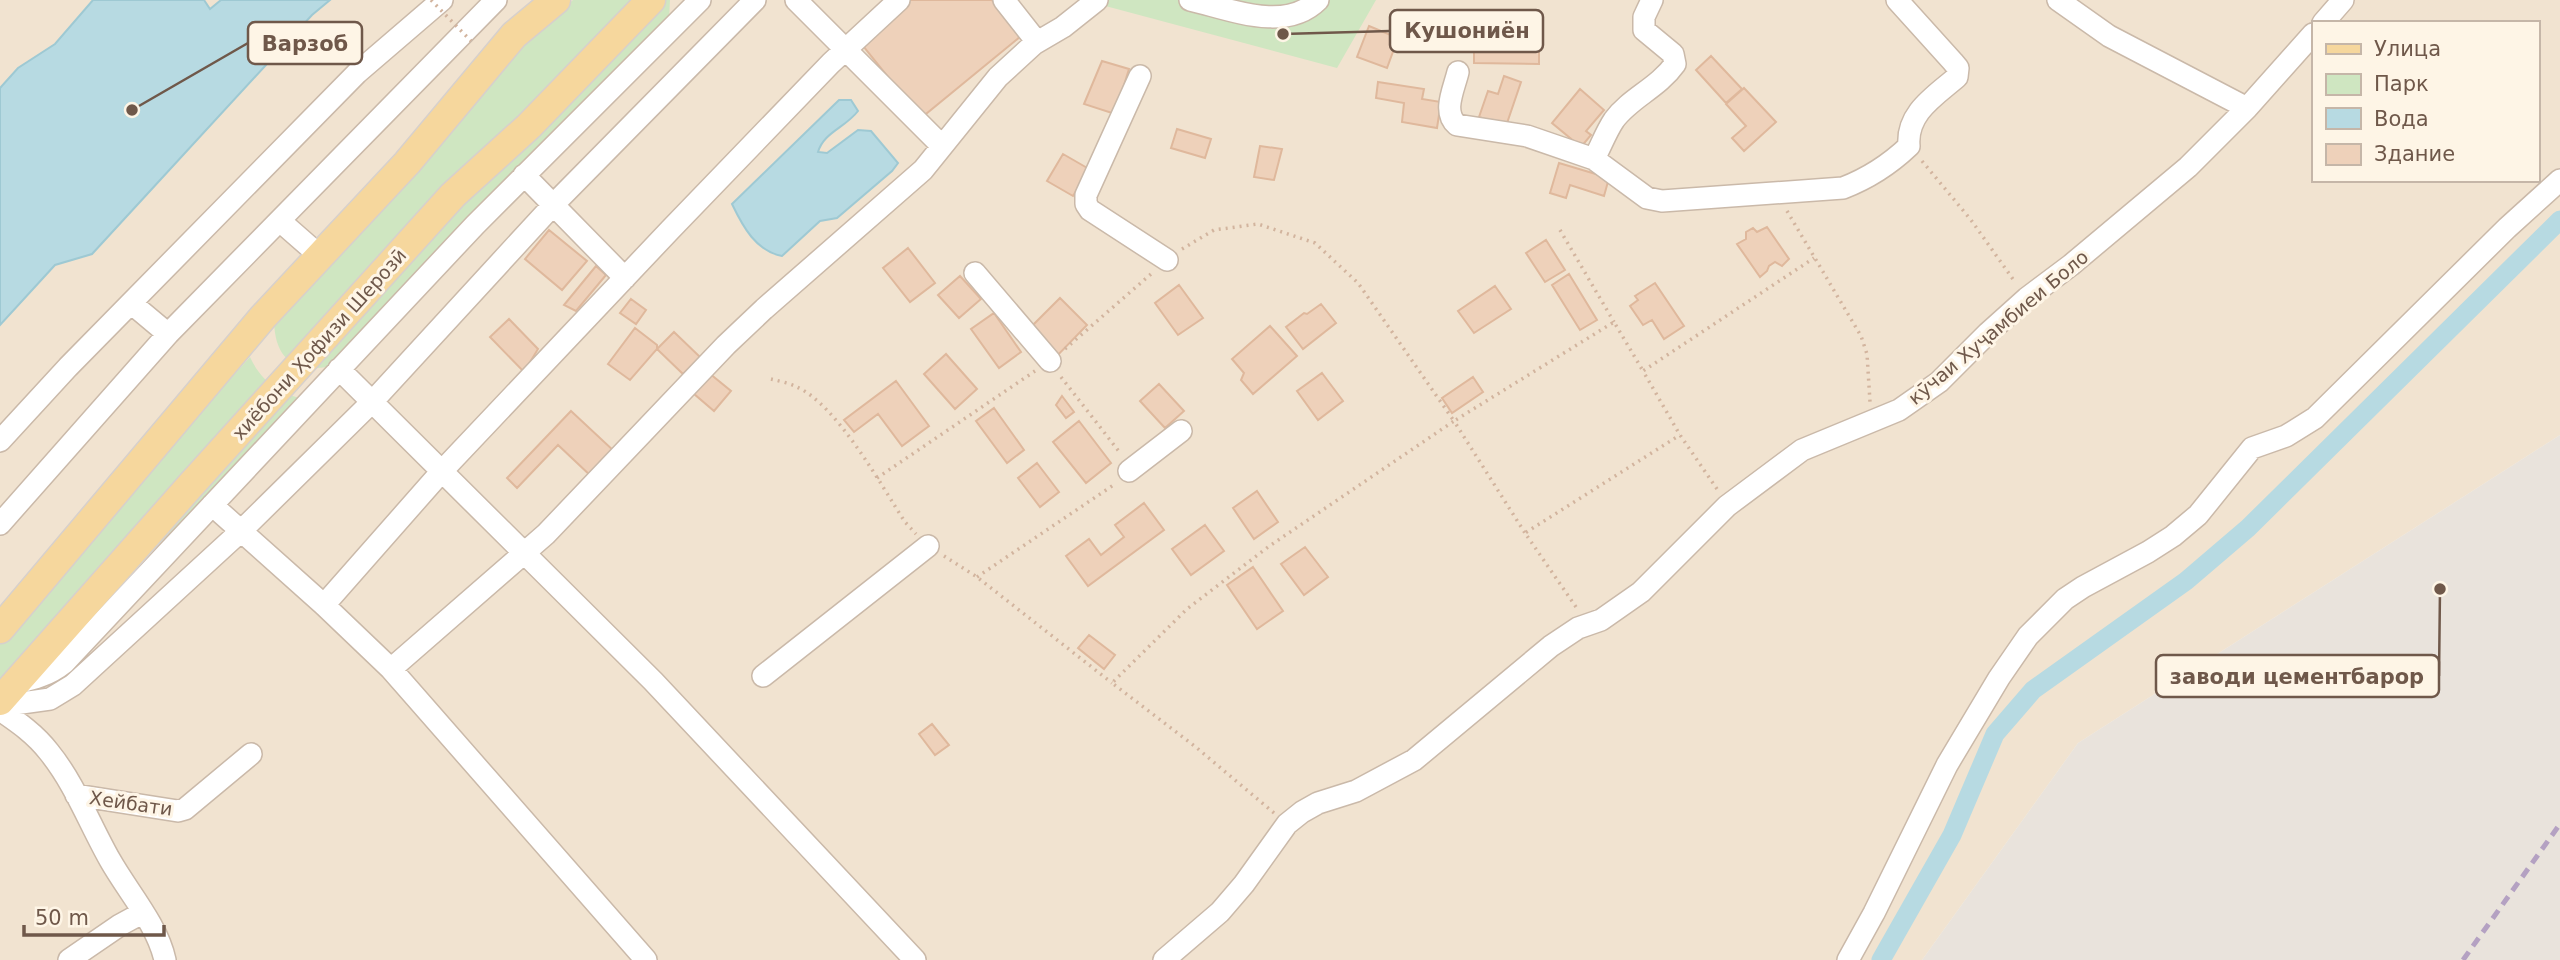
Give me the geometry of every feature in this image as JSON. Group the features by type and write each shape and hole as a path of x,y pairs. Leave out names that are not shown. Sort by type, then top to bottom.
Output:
{"main road":[{"path":"0,629 263,317 407,163 514,35 556,0"},
{"name":"хиёбони Ҳофизи Шерозӣ","path":"4,700 453,195 529,126 651,0"}],"street":[{"path":"0,441 357,73 442,0"},
{"path":"0,524 168,334 496,0"},
{"path":"4,700 64,663 524,175 700,0"},
{"path":"4,700 50,699 73,685 241,531 373,401 554,204 755,0"},
{"path":"796,0 844,51 942,146"},
{"path":"324,605 442,471 625,278 844,51 899,0"},
{"path":"1004,0 1037,42"},
{"path":"391,669 546,534 726,345 923,170 998,77 1037,42 1097,0"},
{"path":"1200,1 1266,16 1290,17 1309,9 1318,0"},
{"path":"1594,159 1615,119 1664,79 1675,64 1673,54 1644,30 1644,17 1652,0"},
{"path":"1458,72 1448,110 1450,120 1457,125 1527,136 1594,159 1647,198 1662,201 1843,188 1862,181 1889,165 1909,146 1908,136 1919,110 1957,77 1958,68 1897,0"},
{"path":"2058,0 2109,36 2247,108"},
{"path":"2325,21 2343,0"},
{"name":"кӯчаи Хуҷамбиеи Боло","path":"1164,960 1220,912 1244,884 1287,824 1318,803 1356,791 1414,760 1550,646 1578,628 1601,620 1641,592 1727,506 1802,450 1899,410 1939,382 2026,298 2071,265 2188,167 2247,108 2312,34"},
{"path":"1140,76 1086,195 1086,204 1090,211 1167,260"},
{"path":"524,175 625,278"},
{"path":"1848,960 1947,765 1999,678 2028,636 2049,613 2083,587 2173,536 2198,515 2252,448 2286,436 2315,418 2507,228 2560,180"},
{"path":"280,221 320,256"},
{"path":"975,273 1049,361"},
{"path":"131,303 168,334"},
{"path":"339,369 653,681 915,960"},
{"path":"1129,471 1181,431"},
{"path":"212,505 391,669 646,960"},
{"path":"763,676 928,546"},
{"path":"4,700 66,774 98,838 163,950 165,960"},
{"name":"Хейбати","path":"76,795 178,811 185,809 251,754"},
{"path":"69,960 142,913"}],"path":[{"path":"431,0 471,41"},
{"path":"1909,146 1971,220 2026,298"},
{"path":"1777,193 1861,337 1867,354 1871,422"},
{"path":"877,478 1049,361 1167,260 1214,230 1258,224 1315,243 1358,283 1454,421 1525,533 1588,625"},
{"path":"1560,230 1681,435 1727,506"},
{"path":"1643,371 1814,258"},
{"path":"1287,824 1198,748 1112,683 1187,609 1268,547 1454,421 1614,322"},
{"path":"977,578 1125,478 1129,471 1128,464 1049,361"},
{"path":"1525,533 1681,435"}],"shaded area":[{"path":"0,0 2560,0 2560,435 2078,743 1922,960 0,960"},
{"path":"2560,435 2560,960 1922,960 2078,743"}],"green space":[{"path":"573,0 670,0 669,19 327,367 304,367 288,359 278,344 274,321 519,46"},
{"path":"1083,0 1376,0 1337,68"},
{"path":"250,357 260,374 273,386 306,400 196,506 0,712 0,633"}],"water":[{"path":"93,0 204,0 210,9 221,0 330,0 312,15 92,254 55,265 0,325 0,88 18,68 55,44"},
{"path":"839,100 851,100 858,111 825,140 818,152 827,153 858,130 871,131 898,163 837,218 820,221 782,256 773,253 751,237 732,204"}],"building":[{"path":"910,0 992,0 1021,36 921,118 859,41"},
{"path":"1369,26 1398,38 1387,68 1357,57"},
{"path":"1474,36 1539,37 1539,64 1474,63"},
{"path":"1711,56 1742,89 1726,103 1696,70"},
{"path":"1102,61 1129,69 1115,114 1084,104"},
{"path":"1504,76 1521,82 1506,126 1479,117 1488,91 1498,94"},
{"path":"1378,82 1424,89 1422,99 1441,102 1437,128 1402,122 1404,103 1376,98"},
{"path":"1744,88 1776,122 1744,151 1732,138 1746,126 1726,104"},
{"path":"1580,89 1604,110 1586,131 1591,135 1581,147 1552,123"},
{"path":"1177,129 1211,139 1205,158 1171,148"},
{"path":"1260,146 1282,149 1274,180 1254,177"},
{"path":"1063,154 1089,169 1073,196 1047,181"},
{"path":"1559,163 1609,178 1604,196 1570,185 1566,198 1550,193"},
{"path":"1767,227 1789,259 1782,266 1775,262 1760,277 1737,244 1746,239 1746,232 1753,228 1757,232"},
{"path":"549,230 587,261 562,290 525,259"},
{"path":"1546,240 1565,270 1545,282 1526,253"},
{"path":"908,248 935,283 910,302 883,268"},
{"path":"596,266 606,275 576,311 564,305"},
{"path":"1569,274 1597,320 1580,330 1552,285"},
{"path":"960,276 981,299 959,318 938,295"},
{"path":"1655,283 1684,326 1664,339 1652,320 1643,325 1630,306 1638,300 1635,296"},
{"path":"1179,285 1203,318 1178,335 1155,303"},
{"path":"1495,286 1511,309 1474,333 1458,311"},
{"path":"1060,298 1087,325 1053,360 1031,327"},
{"path":"631,299 646,310 636,324 620,313"},
{"path":"1321,304 1336,323 1303,349 1286,327"},
{"path":"994,313 1021,352 999,368 971,329"},
{"path":"509,319 538,349 524,372 490,337"},
{"path":"1270,326 1297,356 1253,394 1241,380 1244,373 1232,359"},
{"path":"635,328 657,345 657,349 630,380 608,364"},
{"path":"674,332 700,357 683,374 657,349"},
{"path":"946,354 977,389 955,409 924,374"},
{"path":"709,373 731,391 714,411 693,393"},
{"path":"1322,373 1343,401 1318,420 1297,391"},
{"path":"1473,377 1483,392 1452,413 1442,398"},
{"path":"896,381 929,426 902,446 878,414 854,432 844,420"},
{"path":"1159,384 1184,411 1165,428 1140,401"},
{"path":"1062,396 1074,412 1066,418 1056,405"},
{"path":"994,408 1024,450 1007,463 976,421"},
{"path":"571,411 615,452 592,477 558,445 517,488 507,478"},
{"path":"1079,421 1111,463 1086,483 1053,442"},
{"path":"1037,463 1059,492 1040,507 1018,478"},
{"path":"1257,491 1278,522 1254,539 1233,508"},
{"path":"1144,503 1164,530 1088,586 1066,556 1089,539 1101,555 1124,537 1115,525"},
{"path":"1205,525 1224,551 1191,575 1172,549"},
{"path":"1305,547 1328,577 1304,595 1281,564"},
{"path":"1253,567 1283,611 1257,629 1227,585"},
{"path":"1089,635 1115,655 1104,669 1078,648"},
{"path":"932,724 949,745 935,755 919,734"}],"waterway":[{"path":"1881,960 1952,835 1995,734 2033,690 2186,581 2248,528 2560,220"}],"railway":[{"path":"2463,960 2560,824"}],"place":[{"name":"Кушониён","path":"1283,34"},
{"name":"Варзоб","path":"132,110"},
{"name":"заводи цементбарор","path":"2440,589"}]}
